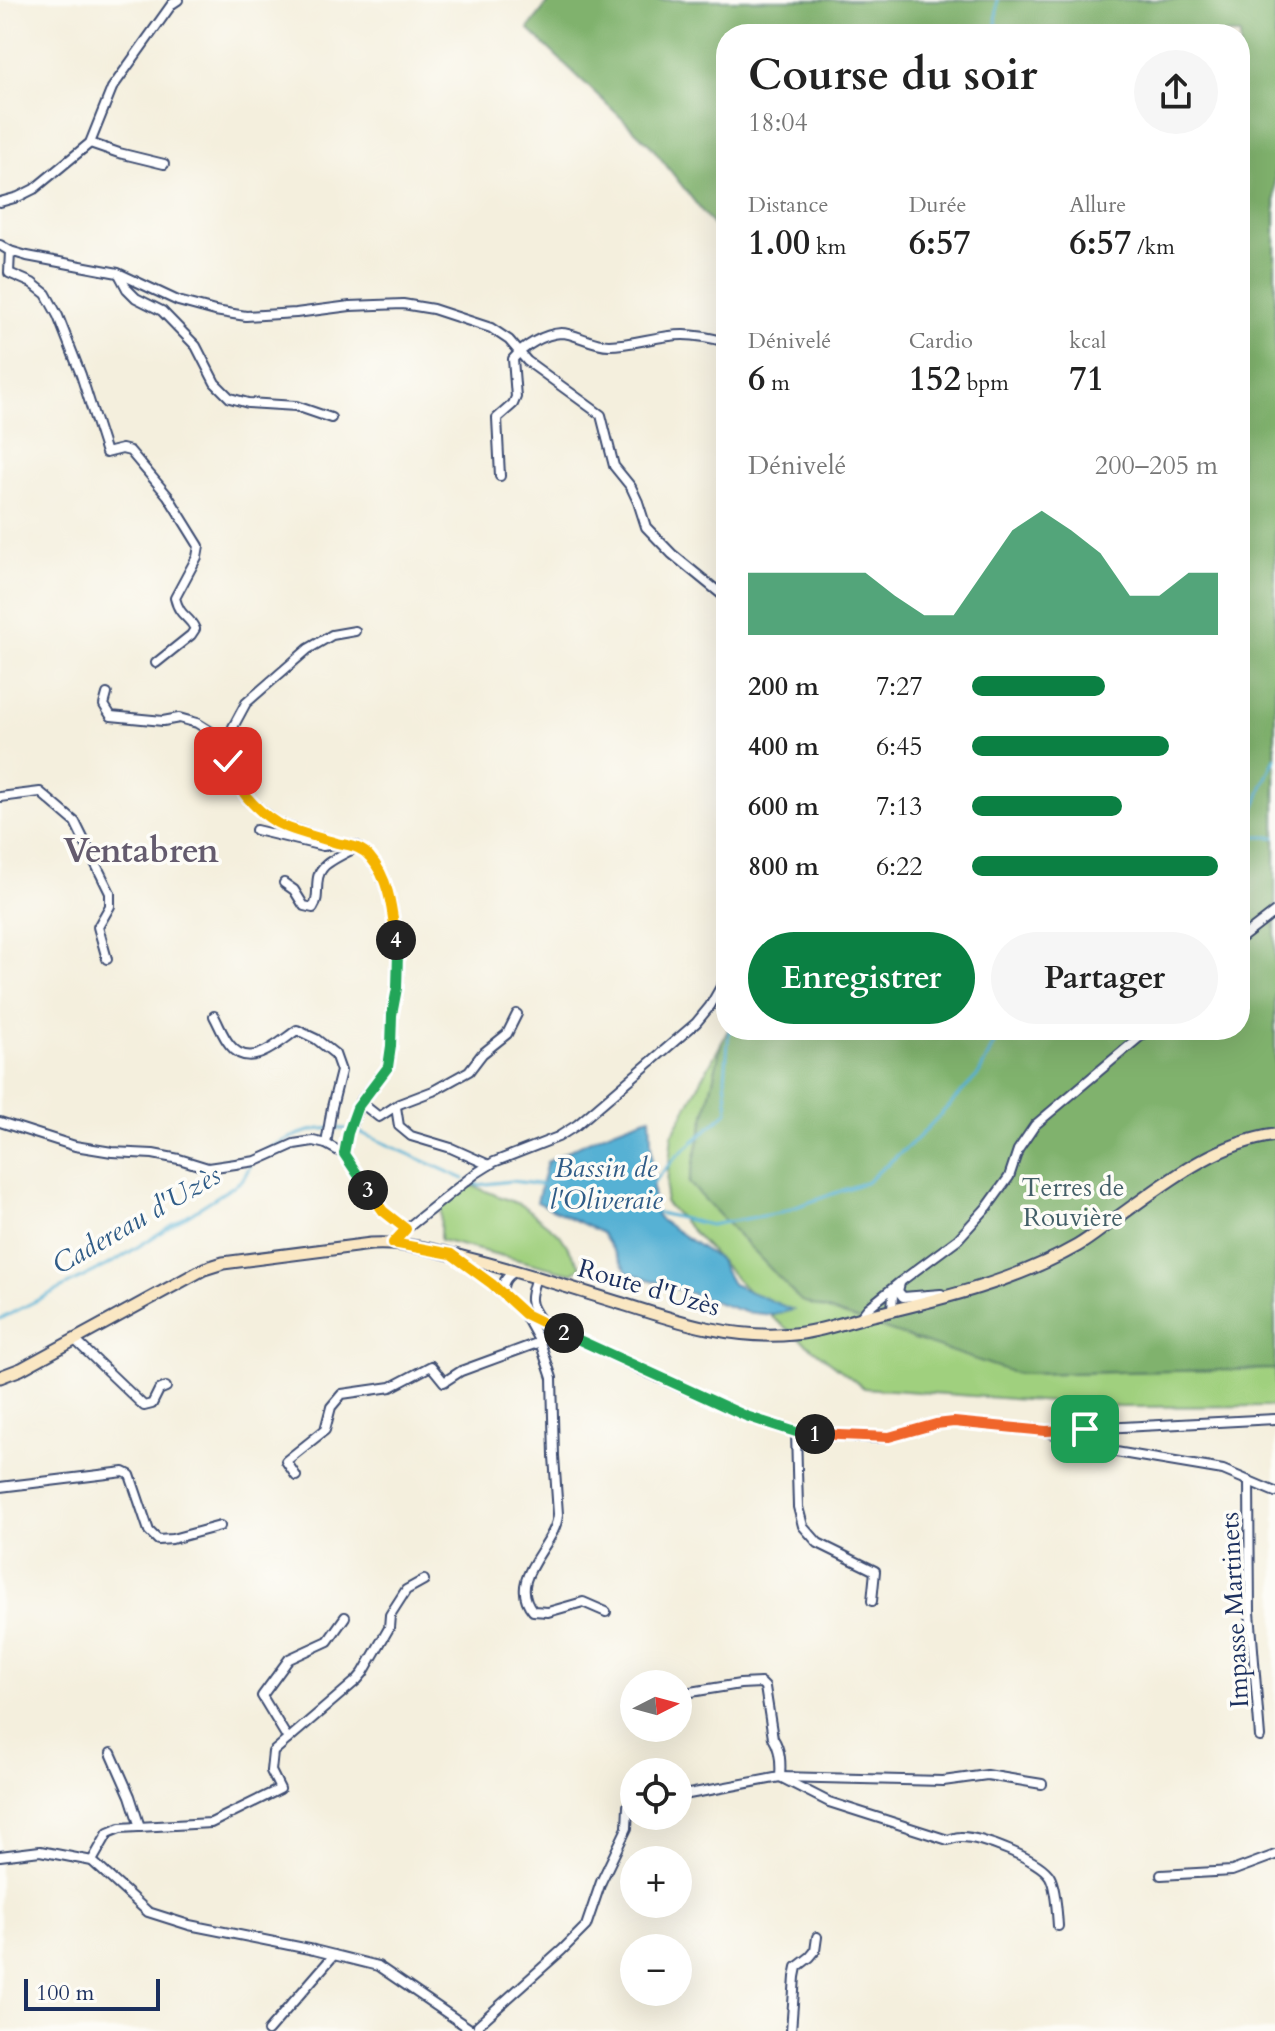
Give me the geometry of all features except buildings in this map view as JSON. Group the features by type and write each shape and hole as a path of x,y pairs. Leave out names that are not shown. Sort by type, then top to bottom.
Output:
{"main road":[{"name":"Route d'Uzès","path":"0,1377 21,1369 204,1269 223,1263 393,1243 516,1271 697,1327 750,1336 796,1334 991,1283 1044,1264 1080,1245 1180,1172 1210,1155 1242,1142 1275,1135"}],"street":[{"path":"0,202 34,189 90,143 112,88 172,4 178,0"},
{"path":"90,143 164,164"},
{"path":"0,245 10,251 118,273 178,301 215,311 246,316 403,304 433,309 491,328 509,340 518,353 601,415 614,466 631,487 646,527 672,554 716,590"},
{"path":"10,251 9,273 32,283 46,294 68,337 106,453 122,449 130,451 168,496 199,546 197,557 175,598 179,611 195,629 156,663"},
{"path":"118,273 136,298 162,311 196,346 215,383 230,398 248,403 296,406 331,418"},
{"path":"500,476 497,418 513,404 516,397 513,359 518,353 542,338 563,333 609,345 679,335 716,340"},
{"path":"344,1154 360,1102 388,1067 398,954 391,901 381,874 369,856 357,846 339,844 279,824 252,803 232,775 227,749 233,727 246,703 308,649 332,635 355,631"},
{"path":"107,694 104,705 111,716 163,721 179,718 197,723 213,733 227,749"},
{"path":"0,797 40,792 75,822 110,893 110,906 98,927 107,959"},
{"path":"256,830 323,846 339,844"},
{"path":"284,883 294,890 304,906 313,908 317,904 318,878 322,868 357,846"},
{"path":"1250,931 1275,912"},
{"path":"393,1243 406,1229 489,1165 558,1137 577,1125 696,1023 716,996"},
{"path":"360,1102 379,1117 469,1071 482,1054 507,1034 517,1014"},
{"path":"214,1016 230,1046 243,1055 260,1055 297,1030 316,1039 335,1054 341,1071 326,1144"},
{"path":"859,1319 900,1282 958,1239 1009,1177 1018,1150 1035,1125 1136,1040"},
{"path":"396,1107 399,1126 411,1136 451,1148 489,1165"},
{"path":"0,1122 75,1146 153,1154 208,1168 252,1162 294,1144 313,1141 326,1144 344,1154 383,1211 406,1229"},
{"path":"451,1254 525,1314 746,1416 796,1432 889,1437 954,1422 1046,1431 1275,1419"},
{"path":"502,1294 503,1282 516,1271"},
{"path":"536,1277 531,1308 543,1322"},
{"path":"900,1282 898,1291 903,1297 951,1294"},
{"path":"888,1312 900,1282"},
{"path":"512,1302 520,1302 531,1294"},
{"path":"886,1294 883,1305 888,1312"},
{"path":"525,1314 540,1342 552,1378 558,1524 530,1570 525,1591 528,1603 533,1611 548,1612 583,1602 606,1612"},
{"path":"75,1340 144,1406 152,1404 159,1390 166,1387"},
{"path":"296,1476 286,1461 325,1430 331,1407 342,1394 391,1387 431,1366 444,1382 461,1371 540,1342"},
{"path":"1046,1431 1104,1450 1223,1470 1275,1492"},
{"path":"796,1432 798,1507 803,1526 818,1543 875,1571 872,1601"},
{"path":"0,1487 124,1472 130,1475 149,1531 158,1540 220,1526"},
{"name":"Impasse Martinets","path":"1249,1481 1250,1612 1260,1737"},
{"path":"92,1861 108,1833 120,1828 211,1823 280,1789 271,1771 273,1752 357,1680 389,1628 390,1615 406,1590 424,1580"},
{"path":"288,1739 262,1696 289,1659 328,1641 345,1617"},
{"path":"692,1692 761,1683 765,1687 773,1738 781,1764 780,1777"},
{"path":"111,1753 140,1827"},
{"path":"692,1793 780,1777 943,1781 987,1775 1042,1784"},
{"path":"780,1777 829,1802 948,1840 970,1838 1011,1850 1039,1866 1052,1879 1058,1926"},
{"path":"0,1856 40,1851 92,1861 148,1912 189,1925 378,1966 476,2031 478,2025 586,1926 601,1882 626,1830"},
{"path":"1161,1875 1232,1871 1275,1855"},
{"path":"791,2031 797,1967 815,1951 817,1937"},
{"path":"268,2031 334,1955"}],"green space":[{"name":"Terres de Rouvière","path":"550,0 1275,0 1275,1369 1018,1374 801,1301 689,1183 723,1040 1250,1040 1250,24 716,24 716,229 651,146 528,29"},
{"path":"722,1042 689,1183 1018,1374 1275,1369 1275,1406 1120,1407 864,1388 773,1318 665,1202 672,1135"},
{"name":"Bassin de l'Oliveraie","path":"468,1184 524,1206 560,1235 581,1267 573,1273 562,1271 440,1240 441,1205"}],"water":[{"name":"Bassin de l'Oliveraie","path":"650,1117 654,1212 659,1219 718,1259 732,1284 793,1310 773,1315 745,1312 627,1272 602,1233 537,1202 547,1162 597,1137"}],"waterway":[{"path":"996,24 997,0"},
{"path":"1250,822 1275,758"},
{"name":"Cadereau d'Uzès","path":"1250,837 1275,837"},
{"path":"651,1185 677,1156 728,1111 725,1078 728,1040"},
{"name":"Cadereau d'Uzès","path":"650,1211 710,1225 779,1213 866,1182 917,1139 979,1074 996,1040"},
{"name":"Cadereau d'Uzès","path":"254,1159 305,1132 342,1129 357,1131 464,1179"},
{"name":"Cadereau d'Uzès","path":"0,1319 117,1260 237,1184 250,1166"},
{"name":"Cadereau d'Uzès","path":"470,1182 478,1185 511,1181 546,1185"}],"district":[{"name":"Ventabren","path":"141,850"}],"route":[{"path":"228,761 232,775 252,803 279,824 339,844 357,846 369,856 381,874 391,901 398,954 388,1067 360,1102 344,1154 383,1211 406,1229 393,1243 451,1254 492,1284 525,1314 746,1416 796,1432 877,1438 954,1422 1046,1431 1085,1429"}]}
